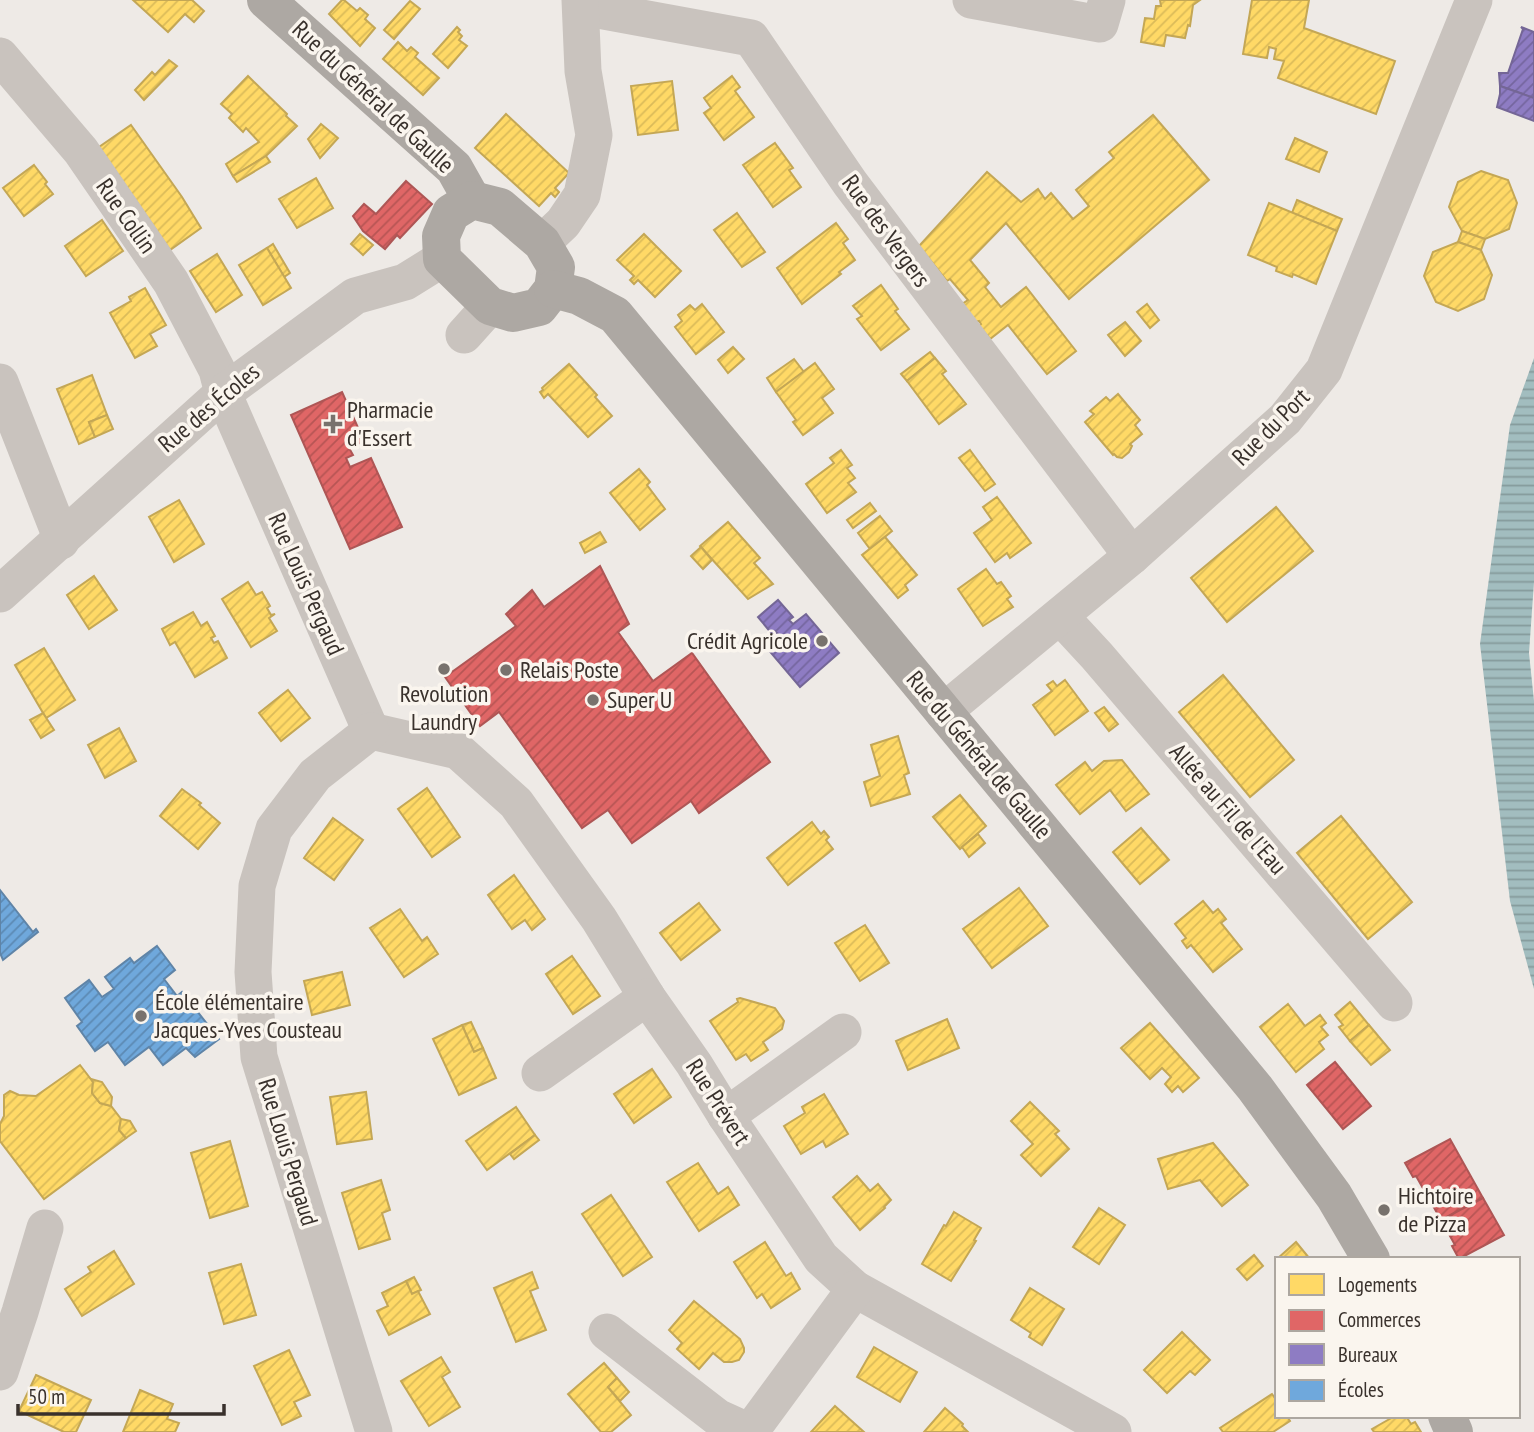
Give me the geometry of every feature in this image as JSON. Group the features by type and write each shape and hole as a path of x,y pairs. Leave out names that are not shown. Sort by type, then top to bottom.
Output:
{"main road":[{"name":"Rue du Général de Gaulle","path":"266,0 454,168 472,200"},
{"path":"472,200 500,206 541,243 556,268 553,289 539,307 513,313 489,306 442,259 440,236 451,214 472,200"},
{"name":"Rue du Général de Gaulle","path":"553,289 579,296 615,315 1255,1088 1334,1196 1370,1257"}],"street":[{"path":"971,0 1100,24 1107,0"},
{"name":"Rue du Port","path":"943,712 1132,556 1285,419 1324,370 1474,0"},
{"path":"541,243 563,223 582,195 594,135 583,71 581,4"},
{"name":"Rue des Vergers","path":"581,4 751,38 850,183 1132,556"},
{"name":"Rue Collin","path":"0,56 81,151 171,282 218,370 223,393"},
{"name":"Rue des Écoles","path":"0,594 223,393 355,296 405,282 442,259"},
{"path":"464,335 489,306"},
{"path":"0,382 61,541"},
{"name":"Rue Louis Pergaud","path":"223,393 371,731 315,775 274,829 257,886 253,972 259,1058 374,1432"},
{"name":"Allée au Fil de l'Eau","path":"1060,616 1394,1003"},
{"name":"Rue Prévert","path":"371,731 457,751 516,803 599,919 647,997 821,1258 855,1289 1113,1432"},
{"path":"540,1073 647,997"},
{"path":"726,1116 842,1032"},
{"path":"0,1372 45,1228"},
{"path":"607,1332 717,1417 750,1432 855,1289"}],"water":[{"path":"1534,358 1534,582 1529,653 1534,701 1534,989 1510,901 1480,644 1510,425"}],"building: Logements":[{"path":"133,0 192,0 204,11 194,22 185,14 168,32"},
{"path":"342,0 357,11 360,8 368,15 365,19 375,28 360,46 329,14"},
{"path":"1160,0 1200,0 1193,5 1185,38 1166,35 1164,46 1141,42 1145,18 1154,19 1156,6 1161,6"},
{"path":"1252,0 1309,0 1304,28 1395,61 1376,114 1278,78 1284,61 1274,59 1276,49 1269,47 1267,58 1243,54"},
{"path":"410,1 420,9 394,39 384,30"},
{"path":"457,27 462,36 459,40 467,46 448,68 433,54"},
{"path":"398,42 407,51 411,47 418,53 415,57 439,78 423,95 383,59"},
{"path":"169,60 177,66 144,100 135,90 152,72 155,75"},
{"path":"248,76 297,126 266,156 233,176 226,164 259,142 246,128 243,132 229,118 232,114 221,104"},
{"path":"732,76 740,87 735,91 754,117 724,140 704,113 711,108 704,98"},
{"path":"672,81 678,130 638,135 631,86"},
{"path":"506,114 569,173 555,188 559,192 555,197 551,193 539,206 475,148"},
{"path":"1153,115 1209,180 1069,299 1006,223 970,260 989,283 985,287 1001,307 1026,287 1076,351 1047,374 1008,325 990,339 979,326 979,321 976,322 962,304 968,300 950,279 947,281 919,246 987,172 1021,202 1038,189 1045,199 1051,193 1073,219 1089,206 1076,190 1114,158 1109,152"},
{"path":"321,124 338,138 320,158 308,139"},
{"path":"131,125 201,228 170,250 99,147"},
{"path":"1295,138 1327,152 1319,172 1286,159"},
{"path":"775,143 793,168 789,170 801,187 773,207 743,165"},
{"path":"266,156 270,162 237,182 233,176"},
{"path":"34,165 53,194 24,216 3,188"},
{"path":"1481,171 1508,180 1517,203 1509,229 1485,239 1462,231 1449,207 1458,182"},
{"path":"316,178 333,208 297,228 279,199"},
{"path":"1297,200 1342,219 1337,231 1292,213"},
{"path":"1269,203 1337,231 1316,284 1293,274 1292,277 1276,271 1277,267 1248,255"},
{"path":"737,213 765,252 742,267 714,230"},
{"path":"102,220 123,251 86,276 65,246"},
{"path":"836,223 848,239 843,243 855,260 802,304 777,268"},
{"path":"1462,231 1485,239 1481,250 1458,242"},
{"path":"360,234 373,245 363,255 351,244"},
{"path":"644,234 681,271 655,297 638,280 634,284 630,280 634,276 617,260"},
{"path":"1458,242 1481,250 1492,275 1484,299 1458,311 1436,302 1424,276 1433,252"},
{"path":"273,244 290,273 284,277 267,248"},
{"path":"267,248 291,288 263,305 239,265"},
{"path":"217,254 242,295 216,312 190,271"},
{"path":"881,285 898,309 895,311 909,329 881,350 857,319 862,316 853,306"},
{"path":"145,288 166,325 150,334 157,346 135,358 110,313 131,301 129,297"},
{"path":"702,304 724,332 696,354 675,327 682,321 678,315 690,305 695,310"},
{"path":"1147,304 1159,320 1150,328 1137,312"},
{"path":"1125,322 1141,341 1125,356 1108,335"},
{"path":"733,347 744,359 728,373 718,360"},
{"path":"930,352 935,358 907,381 901,374"},
{"path":"935,358 946,371 942,374 966,404 939,424 907,381"},
{"path":"794,359 804,372 776,392 767,378"},
{"path":"815,363 834,389 822,398 833,413 803,435 776,392"},
{"path":"569,364 612,416 588,437 548,394 544,398 540,392"},
{"path":"92,375 107,415 89,422 95,437 79,444 57,389"},
{"path":"1118,394 1140,420 1135,425 1142,434 1130,444 1132,446 1129,452 1122,458 1113,455 1085,422 1094,414 1090,411 1106,397 1110,401"},
{"path":"107,415 113,429 95,437 89,422"},
{"path":"841,450 852,465 847,468 855,478 848,483 856,492 827,513 806,484 834,463 830,458"},
{"path":"970,450 995,484 985,491 959,458"},
{"path":"639,469 650,482 647,485 665,509 640,530 610,493"},
{"path":"997,497 1031,543 1010,558 1007,553 995,562 974,533 992,520 983,507"},
{"path":"179,500 204,544 174,562 149,517"},
{"path":"870,503 876,511 853,528 847,520"},
{"path":"1276,507 1313,551 1227,622 1191,578"},
{"path":"880,516 892,531 870,549 858,533"},
{"path":"728,522 760,558 754,563 773,584 748,599 700,546"},
{"path":"600,532 606,542 585,553 580,543"},
{"path":"885,537 917,575 905,585 908,590 898,598 862,555"},
{"path":"701,547 712,560 703,569 691,556"},
{"path":"986,569 997,584 1001,582 1011,596 1007,599 1013,607 983,626 958,589"},
{"path":"94,576 117,610 89,629 67,595"},
{"path":"248,582 256,595 262,592 270,606 267,608 271,615 275,614 269,618 277,631 251,647 222,599"},
{"path":"193,612 201,626 207,622 215,636 211,638 214,643 218,641 227,658 195,677 175,642 170,645 162,629"},
{"path":"44,648 75,700 46,718 15,665"},
{"path":"1223,675 1294,760 1250,797 1179,712"},
{"path":"1065,680 1088,711 1055,735 1033,705 1052,691 1047,685 1053,681 1057,686"},
{"path":"288,690 310,718 281,741 259,713"},
{"path":"1104,707 1118,724 1109,731 1095,713"},
{"path":"43,713 54,730 41,738 30,720"},
{"path":"119,728 136,761 105,778 88,745"},
{"path":"898,736 909,773 904,775 910,794 871,806 864,782 880,776 871,745"},
{"path":"1122,760 1149,794 1126,811 1110,790 1080,814 1056,785 1085,762 1092,771 1104,761"},
{"path":"427,788 460,837 432,857 398,809"},
{"path":"182,789 201,803 199,805 220,823 198,849 160,816"},
{"path":"960,795 986,826 960,849 933,817"},
{"path":"1341,816 1412,902 1368,939 1297,853"},
{"path":"333,818 363,840 334,880 304,858"},
{"path":"812,822 821,834 824,831 829,837 826,840 833,849 788,885 767,858"},
{"path":"1141,828 1169,860 1140,884 1113,852"},
{"path":"978,834 985,843 969,857 962,847"},
{"path":"514,875 545,919 532,930 525,920 512,929 488,895"},
{"path":"1019,888 1048,926 992,968 963,929"},
{"path":"1203,901 1213,913 1218,909 1226,919 1221,923 1242,949 1213,972 1191,945 1187,948 1182,941 1186,938 1175,924"},
{"path":"699,903 720,930 681,960 660,933"},
{"path":"400,909 422,941 427,937 438,954 404,977 370,928"},
{"path":"865,925 889,963 860,981 835,943"},
{"path":"572,956 600,996 573,1014 546,974"},
{"path":"342,972 350,1005 312,1015 304,981"},
{"path":"740,998 775,1008 784,1021 782,1029 763,1042 768,1050 751,1061 746,1054 736,1060 710,1021"},
{"path":"1350,1002 1369,1025 1350,1041 1339,1027 1343,1025 1335,1015"},
{"path":"1288,1004 1305,1026 1320,1015 1326,1023 1321,1027 1328,1035 1319,1042 1324,1049 1296,1072 1260,1027"},
{"path":"947,1019 959,1048 908,1070 896,1041"},
{"path":"471,1022 483,1048 474,1052 462,1025"},
{"path":"1150,1023 1199,1078 1183,1092 1178,1086 1172,1092 1165,1084 1171,1077 1162,1068 1150,1079 1121,1048"},
{"path":"462,1025 474,1052 483,1048 496,1078 459,1095 433,1039"},
{"path":"1369,1025 1390,1050 1371,1065 1350,1041"},
{"path":"80,1065 93,1082 92,1093 100,1103 111,1106 121,1119 119,1130 126,1138 44,1199 0,1141 4,1095 10,1091 19,1095 36,1096"},
{"path":"652,1069 671,1097 634,1123 614,1094"},
{"path":"91,1079 102,1082 112,1097 111,1106 100,1103 92,1093"},
{"path":"366,1092 372,1139 337,1144 330,1097"},
{"path":"824,1094 848,1134 826,1147 823,1141 801,1154 784,1126 805,1113 802,1107"},
{"path":"1030,1102 1059,1131 1055,1134 1069,1149 1041,1176 1021,1155 1033,1144 1011,1121"},
{"path":"516,1107 535,1135 487,1170 466,1141"},
{"path":"121,1119 130,1121 136,1131 126,1138 119,1130"},
{"path":"535,1135 539,1140 514,1159 510,1154"},
{"path":"230,1141 248,1206 210,1218 191,1153"},
{"path":"1213,1143 1248,1185 1222,1206 1200,1180 1168,1189 1158,1159"},
{"path":"698,1163 718,1194 728,1187 739,1205 699,1231 667,1182"},
{"path":"857,1176 870,1191 878,1184 891,1200 860,1230 833,1197"},
{"path":"381,1180 390,1210 382,1213 390,1239 359,1249 342,1193"},
{"path":"611,1195 652,1257 623,1276 582,1214"},
{"path":"1099,1208 1125,1225 1099,1264 1073,1247"},
{"path":"954,1212 981,1228 951,1281 922,1264"},
{"path":"765,1242 786,1276 791,1273 800,1289 771,1308 762,1294 757,1298 734,1262"},
{"path":"1296,1242 1308,1257 1279,1257"},
{"path":"114,1251 134,1284 82,1316 65,1289 91,1272 88,1267"},
{"path":"1254,1255 1263,1266 1247,1280 1237,1269"},
{"path":"241,1264 256,1315 224,1324 209,1273"},
{"path":"532,1272 538,1288 530,1291 546,1330 516,1342 494,1288"},
{"path":"414,1277 421,1290 412,1294 406,1281"},
{"path":"406,1281 412,1294 418,1291 430,1314 389,1335 377,1311 388,1306 382,1293"},
{"path":"1030,1288 1064,1309 1042,1345 1029,1337 1031,1333 1011,1320"},
{"path":"694,1301 740,1339 744,1352 739,1360 724,1362 713,1353 699,1369 677,1349 682,1343 669,1330"},
{"path":"1182,1332 1210,1360 1195,1375 1190,1371 1167,1393 1144,1370"},
{"path":"874,1347 917,1372 900,1402 857,1377"},
{"path":"289,1350 310,1395 294,1402 301,1416 282,1425 254,1366"},
{"path":"441,1357 450,1372 442,1377 460,1407 429,1426 401,1381"},
{"path":"604,1363 617,1378 608,1387 631,1415 611,1432 601,1432 568,1394"},
{"path":"36,1375 91,1400 76,1432 64,1432 19,1411"},
{"path":"617,1378 629,1392 620,1401 608,1387"},
{"path":"140,1390 173,1404 167,1419 179,1423 175,1432 123,1432"},
{"path":"1272,1394 1275,1398 1275,1418 1288,1418 1290,1421 1273,1432 1223,1432 1220,1428"},
{"path":"835,1406 864,1432 811,1432"},
{"path":"945,1408 963,1424 968,1432 924,1432"},
{"path":"1391,1418 1407,1418 1411,1424 1415,1422 1421,1432 1374,1432 1372,1429"}],"building: Commerces":[{"path":"406,181 432,204 400,238 397,235 385,249 363,231 353,216 364,204 376,214"},
{"path":"342,392 364,441 349,448 353,455 346,458 350,467 371,458 402,527 350,549 291,415"},
{"name":"Super U","path":"600,566 629,624 618,632 653,681 692,653 770,762 699,813 691,801 632,843 608,810 582,828 499,712 480,726 445,677 516,626 506,614 532,590 544,607"},
{"path":"1335,1062 1371,1106 1343,1129 1307,1085"},
{"path":"1450,1139 1483,1198 1441,1220 1416,1176 1413,1177 1405,1163"},
{"path":"1483,1198 1504,1235 1458,1257 1452,1246 1455,1245 1441,1220"}],"building: Bureaux":[{"path":"1521,27 1534,32 1534,98 1500,86 1499,73 1508,73 1523,29"},
{"path":"1500,86 1534,98 1534,121 1497,107"},
{"path":"778,600 793,617 789,620 793,624 806,614 839,653 800,687 766,647 780,636 775,631 772,634 758,617"}],"building: Écoles":[{"path":"0,890 33,932 36,929 38,932 3,960 0,953"},
{"path":"157,946 175,970 164,979 177,996 182,992 219,1039 195,1057 186,1048 163,1065 149,1047 125,1065 108,1042 95,1051 77,1026 82,1022 65,998 89,980 102,997 114,989 105,977 130,958 134,963"}],"place":[{"name":"Pharmacie d'Essert","path":"333,424"},
{"name":"Crédit Agricole","path":"822,641"},
{"name":"Revolution Laundry","path":"444,669"},
{"name":"Relais Poste","path":"506,670"},
{"name":"Super U","path":"593,700"},
{"name":"École élémentaire Jacques-Yves Cousteau","path":"141,1016"},
{"name":"Hichtoire de Pizza","path":"1384,1210"}]}
